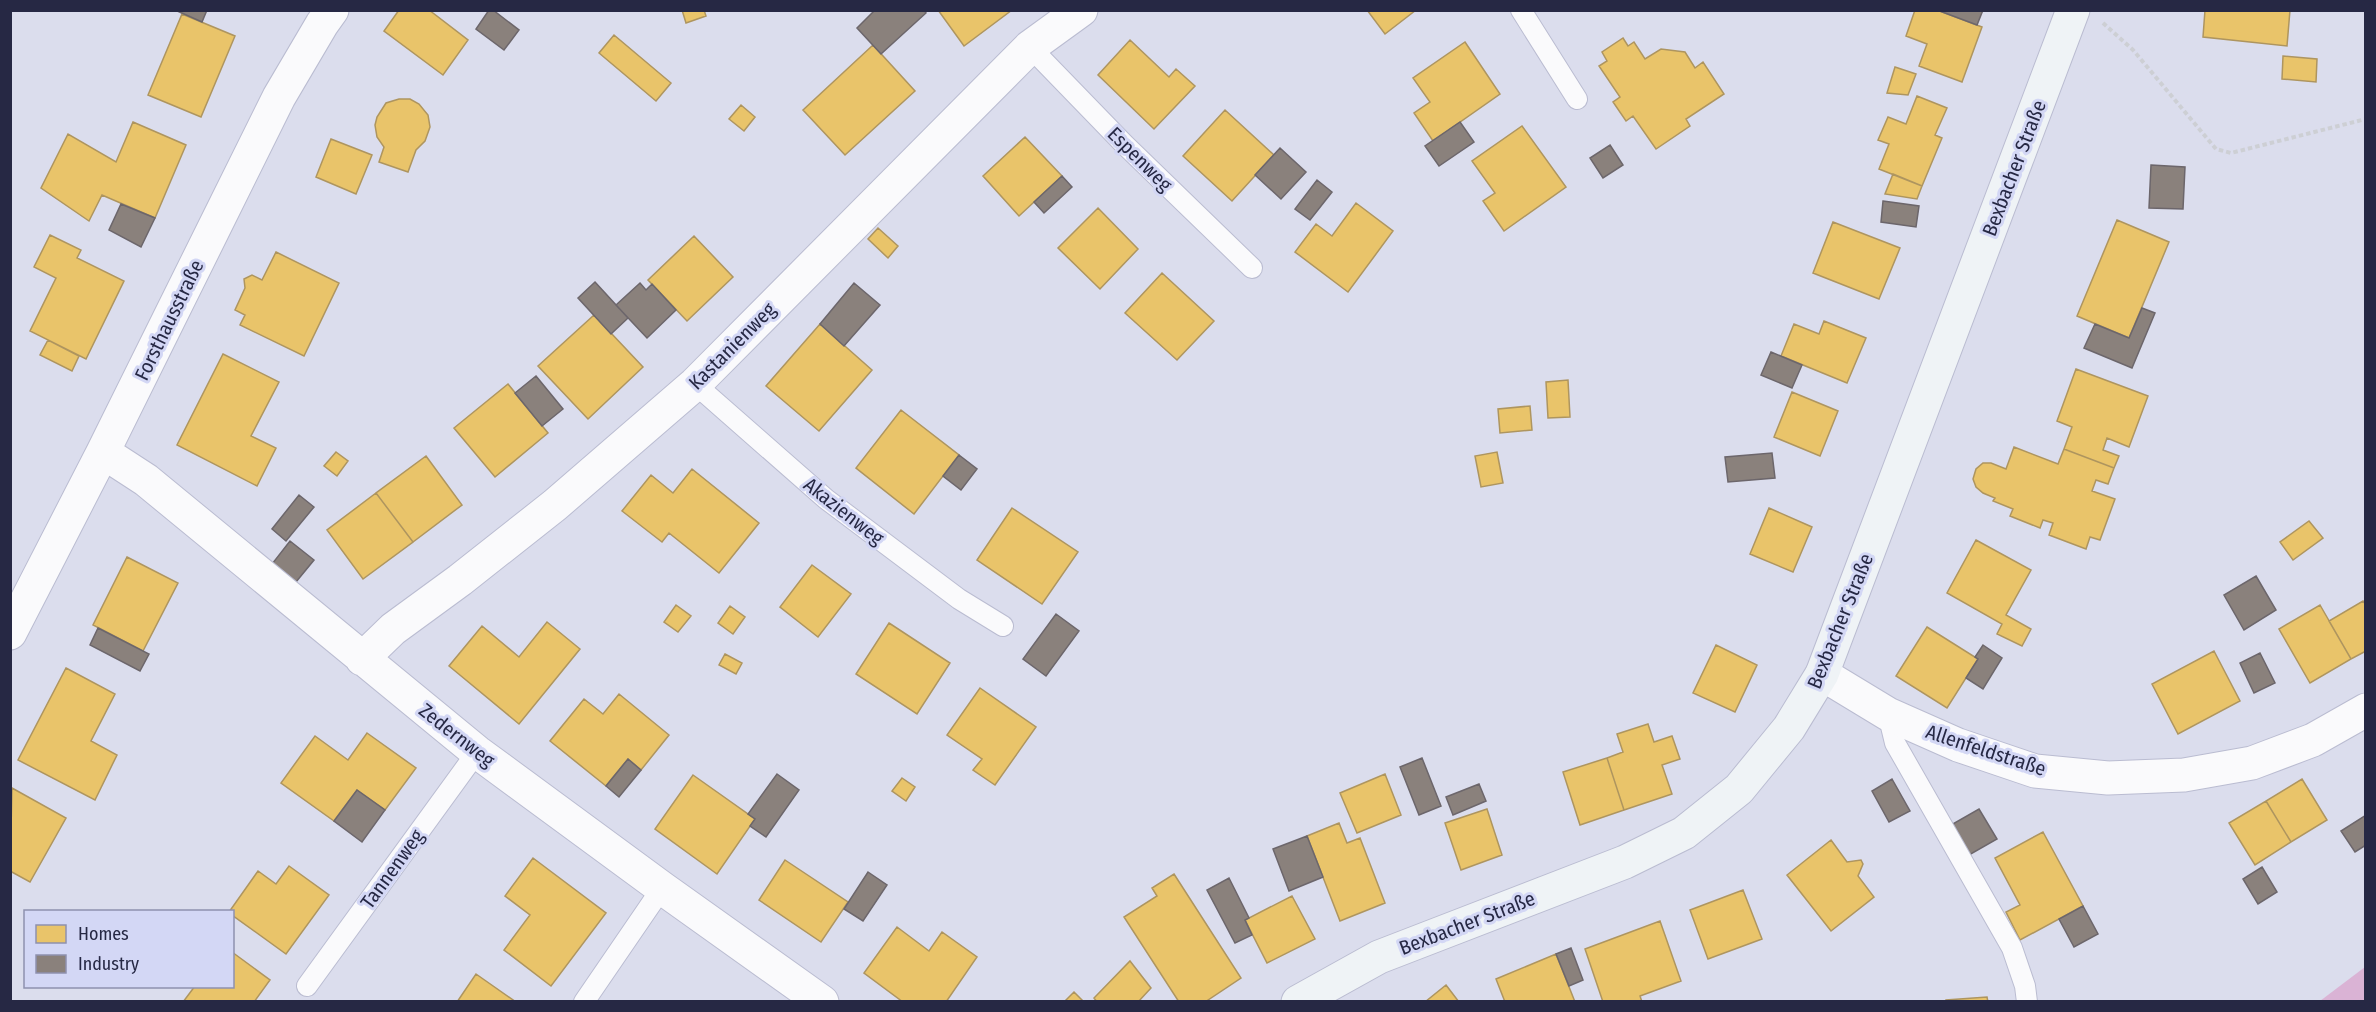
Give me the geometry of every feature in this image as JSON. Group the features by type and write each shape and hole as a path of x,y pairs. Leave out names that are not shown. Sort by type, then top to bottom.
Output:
{"street":[{"name":"Forsthausstraße","path":"10,633 103,452 279,97 332,10"},
{"name":"Kastanienweg","path":"362,659 393,629 460,580 555,505 695,384 1030,47 1081,10"},
{"name":"Bexbacher Straße","path":"1298,1002 1379,957 1625,862 1684,833 1739,789 1790,728 1822,674 2086,14"},
{"name":"Zedernweg","path":"103,452 146,480 477,752 822,1002"},
{"name":"Allenfeldstraße","path":"1822,674 1888,714 1958,746 2035,771 2108,778 2184,775 2252,763 2313,740 2366,710"}],"lane":[{"path":"1521,10 1577,99"},
{"name":"Espenweg","path":"1030,47 1124,144 1252,268"},
{"name":"Akazienweg","path":"695,384 826,499 959,599 1003,626"},
{"path":"1888,714 1895,743 2012,948 2025,986 2027,1002"},
{"name":"Tannenweg","path":"307,986 477,752"},
{"path":"584,1002 662,888"}],"path":[{"path":"2086,14 2133,50 2216,149 2231,153 2366,119"}],"shaded area":[{"path":"2365,967 2365,1001 2320,1001"}],"building: Homes":[{"path":"399,10 429,10 468,40 443,75 384,31"},
{"path":"682,10 704,10 706,16 686,23"},
{"path":"938,10 1012,10 964,46"},
{"path":"1367,10 1416,10 1385,34"},
{"path":"1915,10 1937,10 1982,27 1962,82 1919,66 1927,44 1906,36"},
{"path":"2205,10 2290,10 2287,46 2203,37"},
{"path":"182,14 235,36 201,117 148,95"},
{"path":"614,35 671,83 656,101 599,53"},
{"path":"1623,38 1628,46 1634,42 1645,59 1661,49 1685,52 1695,68 1703,62 1724,94 1686,119 1690,126 1656,149 1633,116 1626,121 1613,102 1620,97 1599,66 1607,61 1602,52"},
{"path":"1130,40 1169,77 1176,69 1195,86 1154,129 1098,75"},
{"path":"1465,42 1500,94 1433,141 1414,113 1430,102 1413,78"},
{"path":"873,45 915,91 845,155 803,110"},
{"path":"2283,56 2317,59 2316,82 2282,79"},
{"path":"1895,67 1916,74 1908,95 1887,93"},
{"path":"1917,96 1947,108 1935,135 1942,138 1922,186 1879,169 1889,144 1878,140 1888,117 1906,124"},
{"path":"399,99 410,99 419,104 428,115 430,127 425,141 416,150 408,172 379,162 384,147 377,137 375,125 377,117 386,103"},
{"path":"741,105 755,117 744,131 729,119"},
{"path":"1225,110 1274,155 1232,201 1183,156"},
{"path":"133,122 186,145 155,218 102,195 89,221 41,188 68,134 116,162"},
{"path":"1522,126 1566,187 1504,231 1483,201 1495,193 1472,161"},
{"path":"1025,137 1062,176 1019,216 983,176"},
{"path":"331,139 372,155 356,194 316,177"},
{"path":"1893,174 1922,186 1917,199 1885,194"},
{"path":"1356,203 1393,231 1348,292 1295,252 1316,224 1332,236"},
{"path":"1098,208 1138,249 1100,289 1058,248"},
{"path":"2117,220 2169,242 2129,338 2077,316"},
{"path":"1833,222 1900,248 1879,299 1813,273"},
{"path":"878,228 898,246 888,258 868,239"},
{"path":"50,235 81,250 77,258 124,281 86,359 30,331 56,278 34,267"},
{"path":"694,236 733,277 687,321 648,280"},
{"path":"276,252 339,283 304,356 240,325 245,315 235,310 245,288 244,279 252,275 262,280"},
{"path":"1162,273 1214,321 1177,360 1125,313"},
{"path":"594,315 643,367 588,419 538,366"},
{"path":"1824,321 1866,338 1847,383 1781,356 1794,324 1819,334"},
{"path":"820,324 872,370 819,431 766,386"},
{"path":"48,340 79,356 72,371 40,355"},
{"path":"223,354 279,382 251,436 276,448 257,486 177,445"},
{"path":"2076,369 2148,396 2129,447 2107,438 2103,450 2119,456 2114,468 2064,449 2072,427 2057,421"},
{"path":"1568,380 1570,417 1548,418 1546,382"},
{"path":"508,384 548,433 495,477 454,428"},
{"path":"1792,392 1838,411 1820,456 1774,437"},
{"path":"1530,406 1532,430 1500,433 1498,409"},
{"path":"901,410 959,455 914,514 856,468"},
{"path":"2014,447 2058,464 2064,449 2114,468 2108,484 2096,480 2092,491 2115,499 2100,540 2090,537 2086,549 2049,535 2053,523 2043,520 2040,528 2010,516 2013,509 1993,501 1995,498 1976,487 1973,479 1976,469 1983,463 1991,463 2006,469"},
{"path":"336,452 348,461 337,476 324,466"},
{"path":"1497,452 1503,483 1481,487 1475,456"},
{"path":"426,456 462,505 413,542 376,493"},
{"path":"692,469 759,523 719,573 669,533 662,542 622,511 651,475 673,493"},
{"path":"376,493 413,542 363,579 327,530"},
{"path":"1012,508 1078,552 1042,604 977,560"},
{"path":"1769,508 1812,527 1793,572 1750,554"},
{"path":"2309,521 2323,538 2293,560 2280,542"},
{"path":"1976,540 2031,570 2006,615 2031,629 2022,646 1997,634 2002,624 1947,593"},
{"path":"127,557 178,583 143,651 93,625"},
{"path":"812,565 851,594 818,637 780,607"},
{"path":"2363,601 2366,605 2366,651 2351,659 2329,621"},
{"path":"676,605 691,616 678,632 664,622"},
{"path":"2320,605 2351,659 2310,683 2279,629"},
{"path":"730,606 745,617 733,634 718,623"},
{"path":"547,622 580,649 519,724 449,666 482,626 519,657"},
{"path":"889,623 950,663 917,714 856,674"},
{"path":"1927,627 1978,659 1947,708 1896,676"},
{"path":"1716,645 1757,665 1735,712 1693,693"},
{"path":"2214,651 2240,701 2178,734 2152,684"},
{"path":"725,654 742,663 736,674 719,665"},
{"path":"66,668 115,694 91,741 117,755 95,800 18,760"},
{"path":"980,688 1036,727 995,785 973,770 982,759 947,735"},
{"path":"619,694 669,735 641,770 628,759 606,786 550,741 584,699 603,714"},
{"path":"1648,724 1654,742 1672,736 1680,759 1662,765 1672,794 1624,810 1607,758 1623,752 1617,734"},
{"path":"367,733 416,768 385,810 357,790 334,821 281,783 315,736 348,760"},
{"path":"1607,758 1624,810 1580,825 1563,772"},
{"path":"1385,774 1401,815 1357,833 1340,793"},
{"path":"693,775 755,819 717,874 655,829"},
{"path":"902,778 915,787 906,801 892,791"},
{"path":"2302,779 2327,820 2291,842 2266,801"},
{"path":"12,788 66,818 30,882 10,871"},
{"path":"2266,801 2291,842 2255,865 2229,823"},
{"path":"1487,809 1502,855 1461,870 1445,823"},
{"path":"1339,823 1347,843 1360,838 1385,903 1340,921 1307,836"},
{"path":"2043,832 2083,906 2020,940 2006,912 2020,905 1995,858"},
{"path":"1831,840 1847,862 1861,860 1863,864 1858,876 1874,897 1831,931 1787,875"},
{"path":"533,858 606,913 551,986 504,950 530,915 505,896"},
{"path":"785,860 848,902 821,942 759,900"},
{"path":"289,866 329,895 286,954 234,916 234,910 230,910 258,871 276,884"},
{"path":"1174,874 1241,978 1205,1002 1179,1002 1124,917 1157,896 1152,888"},
{"path":"1743,890 1762,939 1708,959 1690,910"},
{"path":"1292,896 1315,939 1267,963 1245,920"},
{"path":"1660,921 1681,981 1640,996 1642,1002 1603,1002 1585,949"},
{"path":"897,927 929,951 942,932 977,957 946,1002 903,1002 864,973"},
{"path":"234,953 270,980 254,1002 183,1002 194,988 234,988"},
{"path":"1556,954 1575,1002 1505,1002 1496,979"},
{"path":"1130,961 1151,988 1138,1002 1097,1002 1094,998"},
{"path":"476,974 516,1002 457,1002"},
{"path":"1446,985 1459,1002 1425,1002"},
{"path":"1074,992 1084,1002 1064,1002"},
{"path":"1987,997 1988,1002 1946,1002 1946,1000"}],"building: Industry":[{"path":"175,10 207,10 202,22"},
{"path":"489,10 493,10 519,30 504,50 476,29"},
{"path":"875,10 924,10 926,13 881,54 857,28"},
{"path":"1937,10 1983,10 1977,25"},
{"path":"1460,122 1474,142 1439,166 1425,146"},
{"path":"1610,145 1623,165 1603,178 1590,158"},
{"path":"1280,148 1306,172 1281,199 1255,175"},
{"path":"2151,165 2185,167 2183,209 2149,208"},
{"path":"1062,176 1072,187 1044,213 1034,202"},
{"path":"1317,180 1332,192 1310,220 1295,209"},
{"path":"1883,201 1919,206 1916,227 1881,222"},
{"path":"121,204 155,218 141,247 109,230"},
{"path":"595,282 628,318 611,334 578,298"},
{"path":"640,283 646,290 652,284 676,310 647,338 616,305"},
{"path":"854,283 880,305 844,346 820,324"},
{"path":"2142,308 2155,313 2132,368 2084,348 2095,324 2129,338"},
{"path":"1771,352 1802,365 1792,388 1761,375"},
{"path":"536,376 563,409 542,426 515,393"},
{"path":"1772,453 1775,478 1728,482 1725,457"},
{"path":"959,455 977,469 961,490 943,476"},
{"path":"299,495 314,507 286,541 272,529"},
{"path":"290,541 314,560 296,582 272,564"},
{"path":"2256,576 2276,610 2244,630 2224,595"},
{"path":"1056,614 1079,631 1046,676 1023,659"},
{"path":"98,628 149,654 140,671 90,645"},
{"path":"1983,645 2002,658 1983,689 1966,678 1978,659 1975,657"},
{"path":"2260,653 2275,683 2254,693 2240,663"},
{"path":"1422,758 1441,806 1419,815 1400,767"},
{"path":"628,759 641,770 619,797 606,786"},
{"path":"777,774 799,790 766,837 750,826 755,819 748,814"},
{"path":"1892,779 1910,811 1889,822 1872,791"},
{"path":"1479,784 1486,801 1453,815 1446,797"},
{"path":"357,790 385,810 362,842 334,821"},
{"path":"1979,809 1997,839 1969,855 1951,825"},
{"path":"2366,815 2366,845 2355,852 2341,831"},
{"path":"1307,836 1323,877 1289,891 1273,849"},
{"path":"2262,867 2277,892 2258,904 2243,879"},
{"path":"868,872 887,885 863,921 844,909"},
{"path":"1229,878 1249,918 1245,920 1252,935 1235,943 1207,890"},
{"path":"2083,906 2098,934 2074,947 2059,919"},
{"path":"1571,948 1583,980 1569,986 1556,954"}]}
